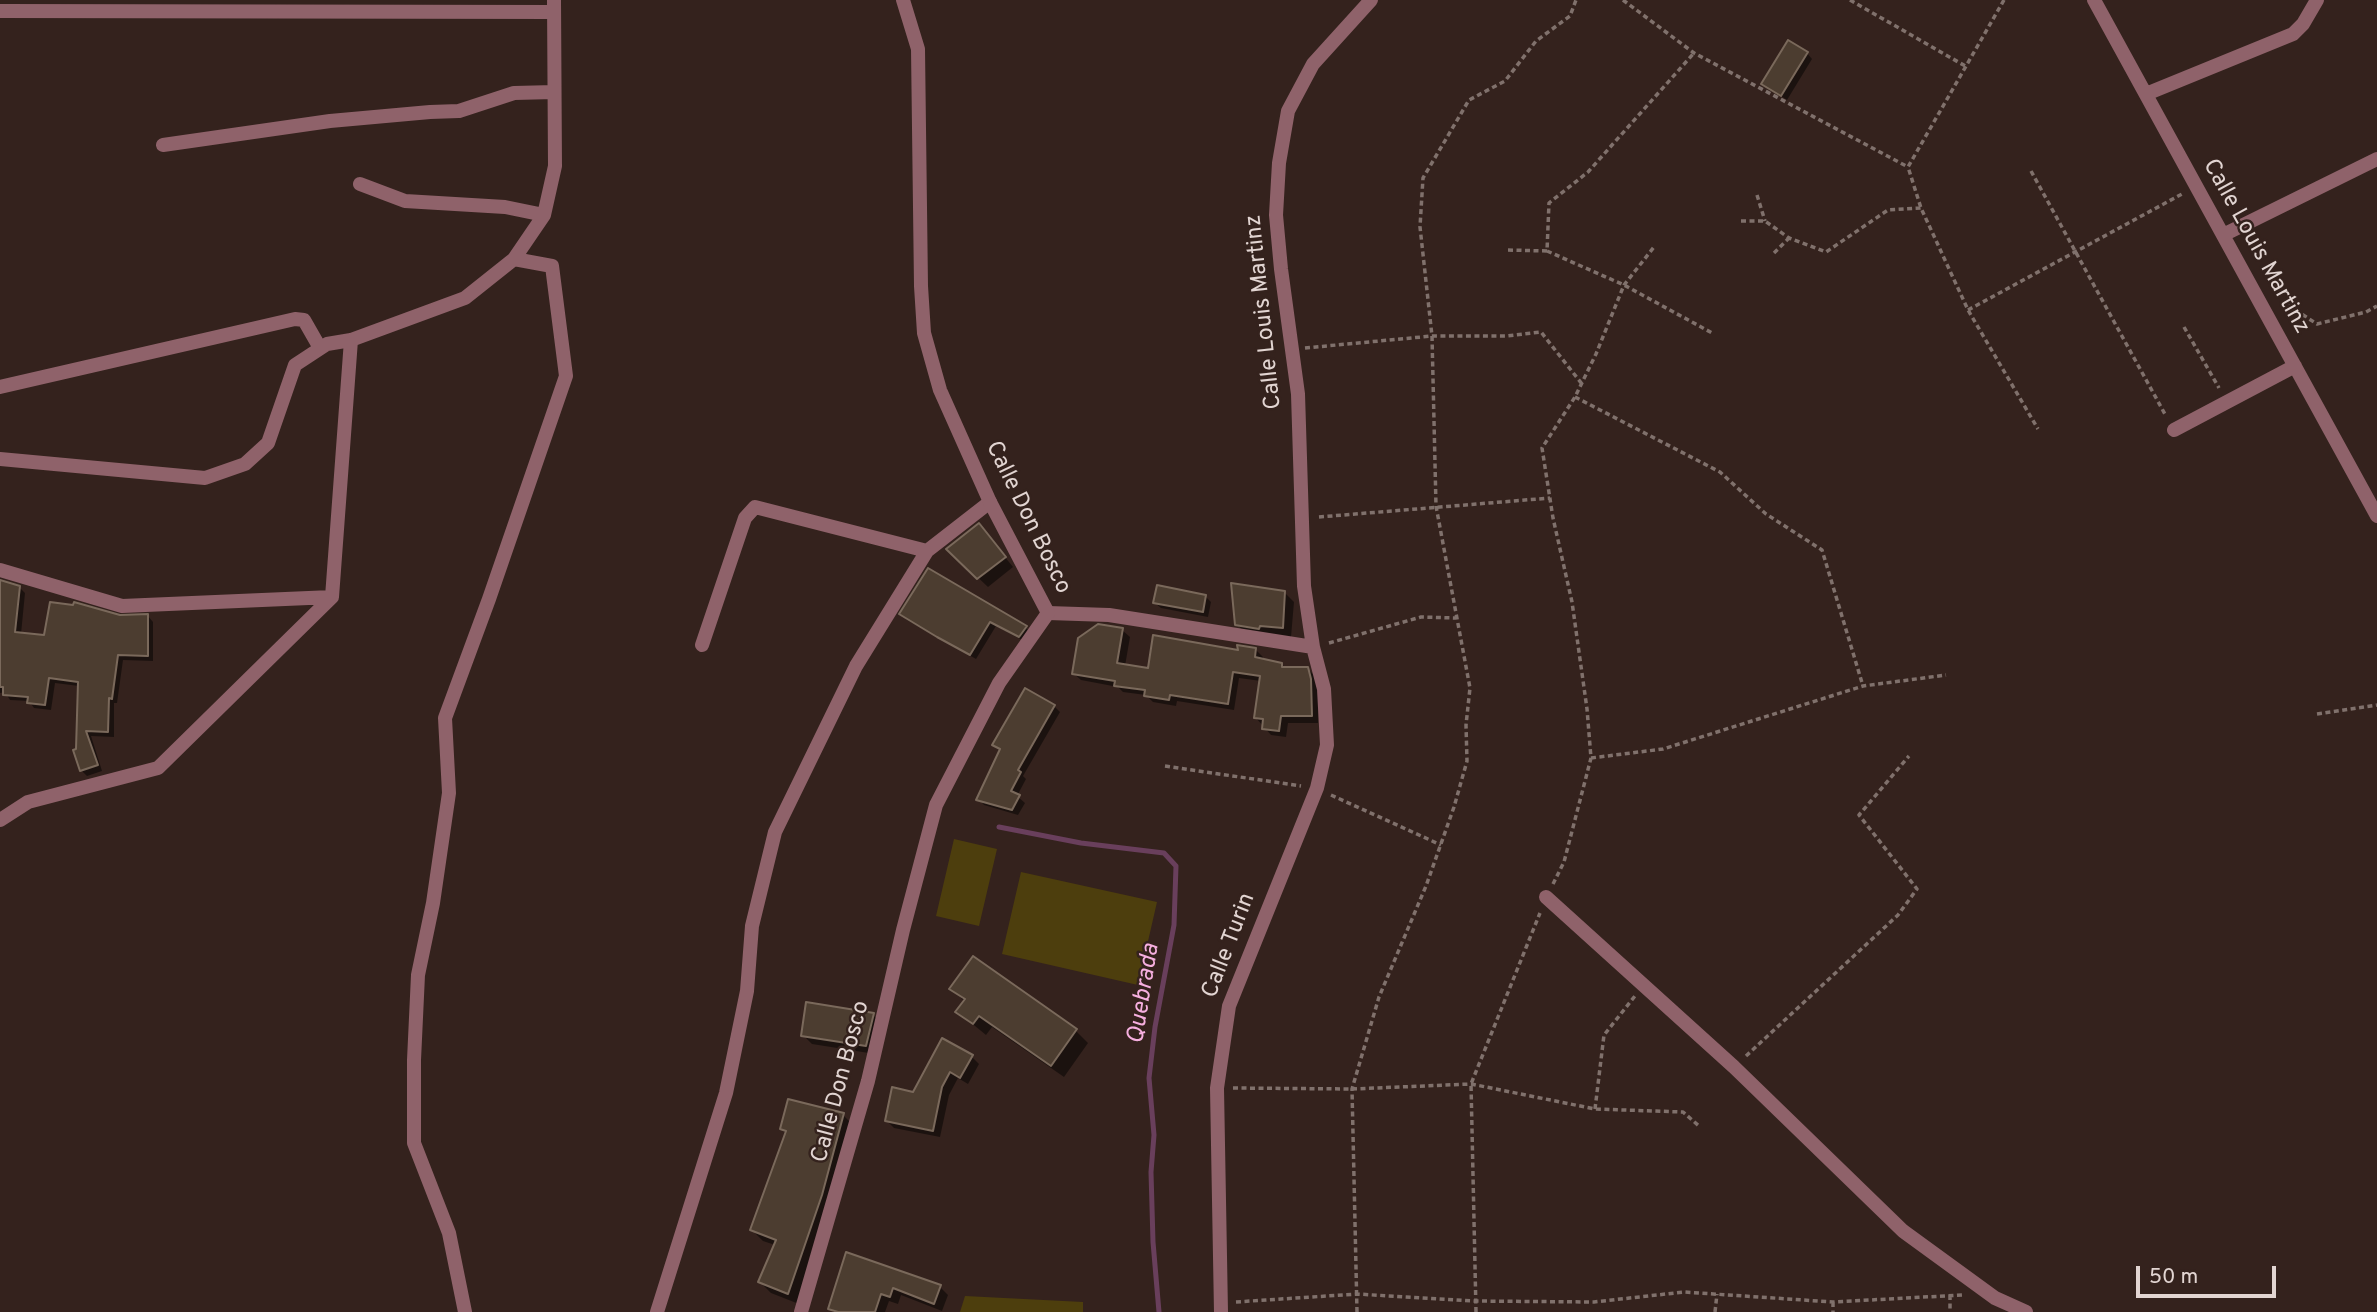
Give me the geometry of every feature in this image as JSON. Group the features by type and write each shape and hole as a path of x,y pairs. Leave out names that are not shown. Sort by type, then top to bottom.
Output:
{"street":[{"name":"Calle Don Bosco","path":"801,1312 868,1081 903,930 936,805 999,683 1048,613 990,502 940,390 924,333 918,49 903,0"},
{"name":"Calle Louis Martinz","path":"1313,647 1304,586 1298,394 1276,215 1279,163 1289,111 1313,64 1371,0"},
{"path":"2146,94 2293,34 2303,24 2317,0"},
{"name":"Calle Louis Martinz","path":"2101,2 2146,94 2377,516"},
{"path":"0,11 315,6 554,6 555,166 544,215 514,259 465,298 351,340 327,344 295,365 268,443 245,464 205,478 0,459"},
{"path":"163,145 330,121 459,111 514,93 554,92"},
{"path":"2222,235 2377,159"},
{"path":"360,184 405,201 505,207 544,215"},
{"path":"465,1312 449,1233 414,1143 414,1048 418,975 433,903 449,793 445,718 566,376 552,266 514,259"},
{"path":"0,386 295,320 304,320 320,348"},
{"path":"0,820 28,802 158,768 332,597 351,340"},
{"path":"2174,430 2295,366"},
{"path":"657,1312 726,1093 747,990 751,926 775,832 856,667 927,551 990,502"},
{"path":"702,645 745,518 755,507 927,551"},
{"path":"0,570 122,606 332,597"},
{"path":"1048,613 1109,615 1313,647"},
{"name":"Calle Turin","path":"1221,1308 1217,1088 1229,1006 1317,788 1327,745 1324,689 1313,647"},
{"path":"1546,897 1734,1067 1903,1231 1988,1293 2026,1312"}],"path":[{"path":"1357,1312 1352,1089 1379,998 1426,886 1467,761 1469,688 1436,506 1432,337 1420,227 1423,178 1469,100 1505,80 1536,41 1570,16 1576,0"},
{"path":"1623,0 1694,52 1909,167 1921,208 1968,310 2038,429"},
{"path":"1850,0 1967,67"},
{"path":"1909,167 2004,0"},
{"path":"1547,251 1549,203 1588,172 1694,52"},
{"path":"2031,171 2174,430"},
{"path":"1968,310 2196,187"},
{"path":"1757,195 1766,221 1789,238 1826,252 1888,210 1921,208"},
{"path":"1741,221 1766,221"},
{"path":"1774,253 1789,238"},
{"path":"1476,1312 1471,1084 1546,897 1564,862 1591,758 1572,602 1542,448 1582,384 1624,285 1654,247"},
{"path":"1508,250 1547,251 1624,285 1714,334"},
{"path":"2262,305 2286,304 2317,324 2366,312 2377,306"},
{"path":"2184,327 2227,402"},
{"path":"1293,350 1432,337 1507,336 1541,332 1582,384"},
{"path":"1575,397 1720,472 1766,514 1822,550 1863,686"},
{"path":"1302,519 1550,498"},
{"path":"1313,647 1421,617 1456,618"},
{"path":"1591,758 1663,749 1863,686 1946,675"},
{"path":"2317,715 2377,705"},
{"path":"1734,1067 1898,915 1917,889 1859,816 1909,756"},
{"path":"1165,766 1317,788 1441,845"},
{"path":"1595,1109 1604,1035 1644,985"},
{"path":"1217,1088 1352,1089 1471,1084 1595,1109 1683,1112 1699,1126"},
{"path":"1221,1308 1357,1294 1475,1301 1594,1302 1684,1292 1833,1302 1988,1293"},
{"path":"1715,1312 1717,1294"},
{"path":"1950,1295 1950,1312"},
{"path":"1833,1302 1833,1312"}],"shaded area":[{"path":"954,839 997,849 979,926 936,916"},
{"path":"1021,872 1157,902 1138,985 1002,954"},
{"path":"965,1296 1083,1302 1083,1312 960,1312"}],"building":[{"path":"1788,40 1808,52 1781,96 1761,84"},
{"path":"979,523 1006,557 977,579 946,549"},
{"path":"928,568 1027,626 1019,637 990,622 970,655 937,637 899,614"},
{"path":"0,580 20,586 15,632 44,635 50,602 73,605 74,602 120,615 148,614 148,656 118,655 112,699 109,698 108,732 86,731 98,765 80,771 73,750 76,749 78,682 49,678 45,705 27,703 28,697 3,695 3,687 0,687"},
{"path":"1231,583 1285,591 1283,628 1260,626 1259,629 1235,625"},
{"path":"1157,585 1206,595 1203,612 1153,603"},
{"path":"1098,624 1123,628 1117,663 1148,668 1153,635 1238,650 1237,645 1256,648 1255,657 1282,663 1282,667 1308,667 1312,716 1281,716 1279,731 1262,729 1263,719 1254,718 1260,676 1233,672 1228,704 1170,695 1169,700 1144,696 1145,690 1114,686 1115,681 1072,674 1078,638"},
{"path":"1025,688 1055,705 1018,770 1021,772 1011,791 1020,795 1012,810 976,800 1000,749 992,745"},
{"path":"973,956 1077,1029 1051,1066 979,1016 973,1024 955,1012 965,999 949,989"},
{"path":"806,1002 874,1013 866,1046 801,1036"},
{"path":"942,1038 973,1055 960,1078 950,1072 942,1087 933,1131 885,1121 892,1087 913,1092"},
{"path":"788,1099 844,1113 822,1195 788,1294 758,1282 776,1240 750,1230 786,1131 780,1129"},
{"path":"846,1252 941,1285 934,1304 893,1288 890,1297 881,1294 875,1312 838,1312 828,1309"}],"waterway":[{"name":"Quebrada","path":"999,827 1081,843 1164,853 1176,866 1174,925 1155,1027 1149,1078 1154,1135 1151,1172 1153,1242 1159,1312"}]}
